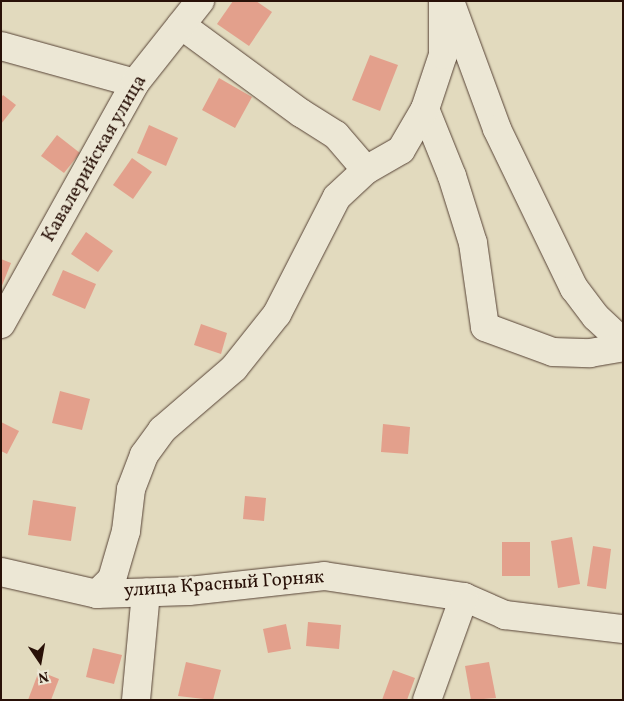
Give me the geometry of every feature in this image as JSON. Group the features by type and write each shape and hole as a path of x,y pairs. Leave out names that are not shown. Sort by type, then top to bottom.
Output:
{"street":[{"name":"Кавалерийская улица","path":"1,324 135,83 200,1"},
{"path":"97,594 112,578 126,531 131,489 144,455 162,430 234,368 277,314 337,197 366,170 401,150 425,109 443,55 443,1"},
{"path":"450,1 497,129 574,288 596,318 623,342"},
{"path":"181,25 301,113 336,135 366,170"},
{"path":"1,46 135,83"},
{"path":"425,109 452,176 473,243 485,327 553,352 590,353 623,347"},
{"name":"улица Красный Горняк","path":"1,572 97,594 146,592 324,576 464,597 506,615 623,629"},
{"path":"136,700 146,592"},
{"path":"427,700 464,597"}],"building":[{"path":"233,1 256,1 272,12 249,46 217,24"},
{"path":"370,55 398,65 380,111 352,100"},
{"path":"219,78 252,97 235,128 202,110"},
{"path":"3,95 16,105 1,124 1,98"},
{"path":"149,125 178,138 166,166 137,153"},
{"path":"57,135 80,153 64,173 41,156"},
{"path":"132,158 152,172 133,199 113,185"},
{"path":"86,232 113,251 98,272 71,254"},
{"path":"1,259 11,263 1,288"},
{"path":"63,270 96,284 85,309 52,295"},
{"path":"201,324 227,333 221,354 194,345"},
{"path":"60,391 90,399 82,430 52,423"},
{"path":"1,422 19,431 7,454 1,451"},
{"path":"383,424 410,427 408,454 381,452"},
{"path":"245,496 266,498 264,521 243,519"},
{"path":"33,500 76,507 71,541 28,535"},
{"path":"572,537 580,584 558,588 551,541"},
{"path":"502,542 530,542 530,576 502,576"},
{"path":"593,546 611,549 606,589 587,586"},
{"path":"308,622 341,625 339,649 306,646"},
{"path":"286,624 291,649 268,653 263,629"},
{"path":"93,648 122,655 114,684 86,677"},
{"path":"186,662 221,670 213,700 178,696"},
{"path":"489,662 496,698 471,700 465,666"},
{"path":"393,670 415,678 407,700 382,700"},
{"path":"39,671 59,679 51,700 28,700"}]}
